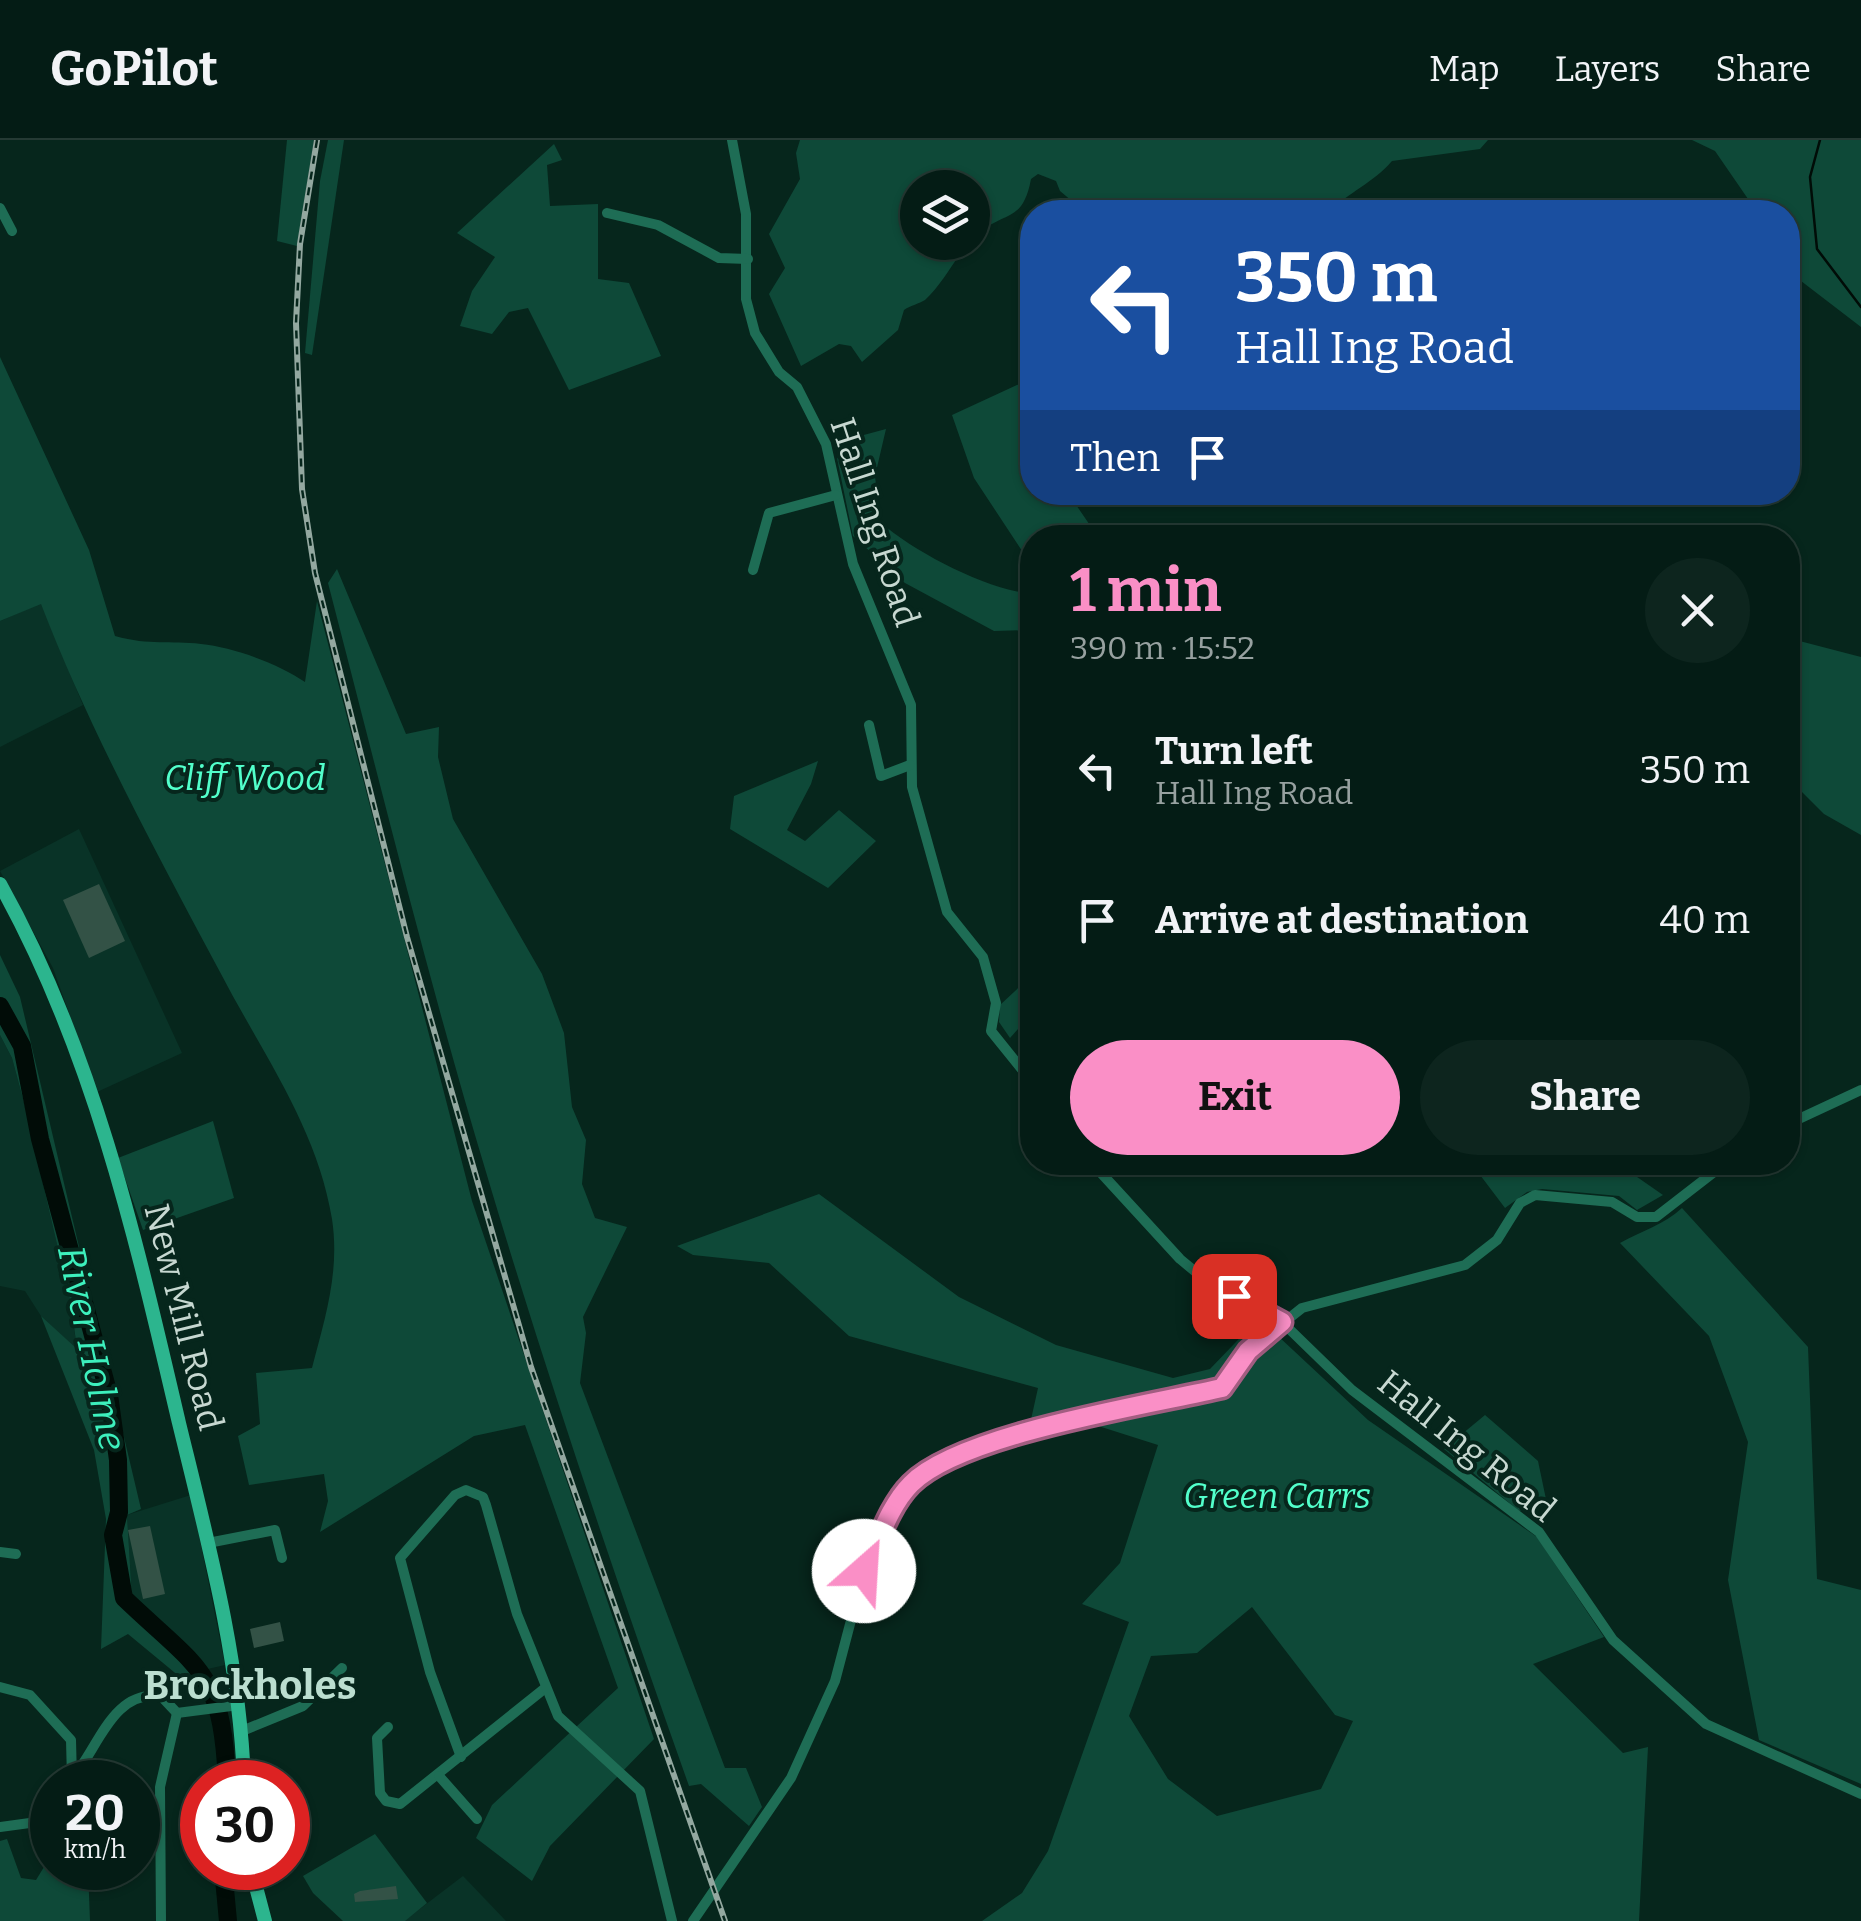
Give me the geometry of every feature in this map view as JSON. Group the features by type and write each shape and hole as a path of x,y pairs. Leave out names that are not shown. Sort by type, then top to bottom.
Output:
{"main road":[{"name":"New Mill Road","path":"0,884 51,984 132,1223 208,1543 234,1705 242,1731 243,1760"},
{"path":"257,1890 265,1921"}],"street":[{"name":"Hall Ing Road","path":"732,140 742,176 748,259 746,299 755,333 779,372 796,388 826,444 853,564 905,686 910,706 912,788 947,912 983,957 996,1003 988,1025 1020,1066"},
{"path":"0,208 12,230"},
{"path":"607,214 658,225 718,258 748,259"},
{"path":"753,570 769,513 836,496"},
{"path":"869,724 881,776 910,764"},
{"path":"1800,1118 1861,1090"},
{"name":"Hall Ing Road","path":"1102,1175 1180,1259 1209,1283 1282,1322 1352,1390 1539,1532 1613,1640 1706,1724 1861,1794"},
{"path":"693,1921 750,1831 792,1778 836,1681 864,1571 909,1486 934,1464 990,1441 1222,1388 1248,1351 1302,1308 1465,1266 1497,1240 1520,1203 1535,1195 1612,1202 1638,1216 1656,1217 1710,1175"},
{"path":"461,1757 430,1672 400,1558 455,1495 466,1490 482,1497 486,1505 544,1690 558,1716 640,1791 672,1921"},
{"path":"208,1543 275,1530 282,1558"},
{"path":"0,1552 16,1554"},
{"path":"242,1731 303,1706 342,1668"},
{"path":"0,1687 30,1696 71,1740 71,1760"},
{"path":"388,1727 376,1747 380,1793 386,1801 400,1804 544,1690"},
{"path":"85,1760 124,1703 161,1696 177,1713"},
{"path":"177,1713 234,1705"},
{"path":"161,1921 160,1787 177,1713"},
{"path":"439,1776 477,1819"},
{"path":"0,1826 30,1823"}],"shaded area":[{"path":"41,603 83,705 0,747 0,621"},
{"path":"79,829 182,1053 97,1092 53,968 0,871"},
{"path":"0,1035 12,1058 23,1099 71,1304 77,1351 41,1316 25,1291 0,1286"},
{"path":"191,1495 225,1665 199,1671 132,1598 127,1515"},
{"path":"463,1876 506,1921 404,1921"}],"green space":[{"path":"287,140 314,140 297,246 277,241"},
{"path":"328,140 344,140 312,355 305,353 320,181"},
{"path":"800,140 1488,140 1480,149 1392,161 1344,200 1071,200 1056,181 1038,174 1031,179 1018,209 990,225 990,170 900,170 900,260 956,260 925,300 904,310 898,330 862,362 851,346 839,344 801,366 769,294 785,268 769,234 800,179 796,153"},
{"path":"1692,140 1861,140 1861,327 1800,280 1800,200 1749,200 1715,151"},
{"path":"554,144 562,160 547,165 550,206 598,204 598,279 629,283 661,356 569,390 528,308 509,312 492,334 460,326 472,291 495,257 457,233"},
{"name":"Cliff Wood","path":"0,357 89,550 115,636 227,649 269,663 305,682 317,601 472,1201 654,1739 550,1846 532,1881 476,1838 492,1805 618,1688 525,1425 474,1436 320,1532 328,1501 324,1474 249,1485 238,1436 260,1424 256,1373 312,1368 322,1331 334,1258 325,1185 286,1091 125,791 41,604 0,621"},
{"path":"1020,384 1020,505 1076,505 1090,525 1020,525 1020,548 974,478 952,415"},
{"path":"886,429 875,476 880,522 952,568 1020,592 1020,630 994,631 905,583 853,536 837,458 860,436"},
{"path":"337,569 406,734 439,727 438,757 453,819 542,974 564,1033 572,1107 586,1140 582,1184 595,1218 627,1227 583,1317 586,1333 580,1383 725,1768 746,1768 762,1807 749,1826 701,1784 689,1786 560,1410 425,958 328,583"},
{"path":"1800,641 1861,657 1861,835 1824,814 1800,790"},
{"path":"818,761 811,784 787,830 805,841 839,810 876,841 828,888 730,829 734,796"},
{"path":"0,955 20,997 141,1509 127,1515 132,1598 199,1671 180,1677 128,1634 101,1649 106,1519 94,1450 41,1316 77,1349 71,1304 23,1099 12,1058 0,1035"},
{"path":"1020,986 1020,1027 1010,1038 999,1022 1000,1005"},
{"path":"213,1121 234,1198 143,1230 118,1158"},
{"path":"1480,1175 1634,1175 1663,1195 1637,1210 1619,1196 1542,1189 1527,1192 1505,1208"},
{"path":"819,1194 959,1297 1056,1345 1173,1378 1210,1369 1259,1318 1272,1324 1249,1344 1220,1384 1030,1424 1038,1388 849,1336 769,1263 693,1255 677,1246"},
{"path":"1682,1208 1808,1347 1817,1579 1861,1590 1861,1784 1759,1740 1728,1580 1748,1442 1709,1336 1620,1243"},
{"name":"Green Carrs","path":"1278,1336 1368,1420 1537,1537 1604,1637 1533,1664 1623,1753 1648,1747 1639,1921 982,1921 1022,1893 1048,1851 1129,1622 1082,1604 1120,1563 1158,1445 1092,1424 1223,1397","holes":["1252,1607 1335,1715 1353,1721 1321,1789 1217,1816 1168,1779 1129,1716 1151,1656 1197,1653"]},
{"path":"1485,1415 1538,1461 1547,1504 1519,1511 1444,1449"},
{"path":"375,1834 427,1903 405,1921 343,1921 313,1893 310,1872"},
{"path":"7,1839 21,1878 30,1879 30,1890 89,1890 90,1921 0,1921 0,1841"}],"building":[{"path":"99,884 125,941 89,958 63,900"},
{"path":"150,1526 165,1594 143,1599 128,1530"},
{"path":"280,1622 284,1641 254,1648 250,1629"},
{"path":"396,1886 398,1899 355,1902 354,1894 360,1891"}],"waterway":[{"path":"1820,140 1810,177 1817,249 1861,307"},
{"name":"River Holme","path":"0,1006 22,1046 40,1139 109,1395 118,1460 119,1512 113,1535 124,1598 202,1675 219,1716 225,1760"},
{"name":"River Holme","path":"225,1890 228,1921"}],"railway":[{"path":"317,140 300,244 296,323 302,489 315,573 407,937 531,1367 725,1921"}],"district":[{"name":"Brockholes","path":"250,1685"}],"route":[{"path":"864,1571 909,1486 934,1464 990,1441 1222,1388 1248,1351 1282,1322 1234,1296"}]}
